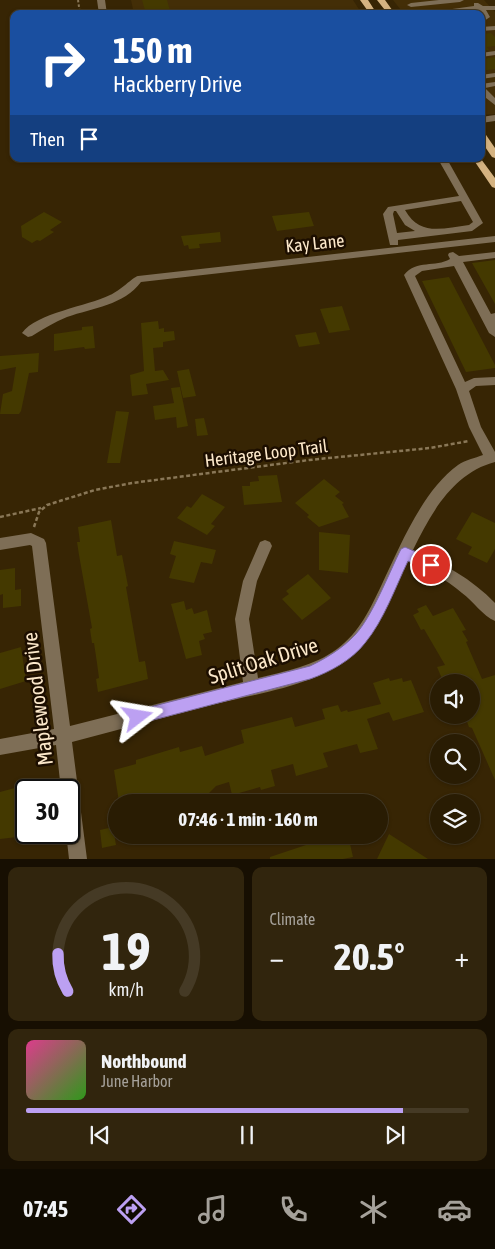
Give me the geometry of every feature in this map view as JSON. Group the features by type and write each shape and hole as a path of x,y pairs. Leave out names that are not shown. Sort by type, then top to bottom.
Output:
{"main road":[{"path":"381,0 389,10"},
{"path":"485,140 495,155"},
{"path":"479,162 495,185"}],"street":[{"path":"409,2 460,0"},
{"path":"468,0 481,8"},
{"path":"487,0 495,8"},
{"path":"460,10 495,8"},
{"path":"485,92 495,103"},
{"path":"445,162 464,198 475,225"},
{"path":"395,251 388,214 391,209 464,198"},
{"path":"399,207 409,224 416,230 475,225"},
{"path":"393,237 475,225"},
{"name":"Kay Lane","path":"28,333 42,324 112,298 132,288 138,279 495,239"},
{"path":"448,245 492,317 495,333"},
{"path":"493,458 481,439 462,389 409,276 419,268 448,265 456,260 495,255"},
{"path":"462,389 474,382 495,381"},
{"name":"Split Oak Drive","path":"0,747 63,736 252,688 328,665 359,641 369,626 405,553 436,497 463,469 493,458"},
{"path":"0,544 31,539"},
{"name":"Maplewood Drive","path":"31,539 39,543 78,859"},
{"path":"252,688 242,619 250,581 265,546"},
{"path":"405,553 457,579 477,595 495,614"}],"path":[{"name":"Heritage Loop Trail","path":"0,517 42,508 95,490 132,483 309,460 430,448 481,439"},
{"path":"31,539 42,508"}],"shaded area":[{"path":"131,0 353,0 359,10 133,10"},
{"path":"393,0 484,0 495,12 495,114 485,115 485,10 401,10"}],"building":[{"path":"142,0 167,0 170,10 145,10"},
{"path":"491,33 495,37 495,46 487,47 489,50 485,50 485,34"},
{"path":"495,57 495,69 485,70 485,58"},
{"path":"44,212 62,222 50,230 54,232 40,241 37,240 32,243 22,237 21,226"},
{"path":"309,212 314,226 277,231 272,216"},
{"path":"220,232 221,242 199,244 200,248 189,249 188,245 184,246 181,236"},
{"path":"495,260 495,304 472,263"},
{"path":"449,277 495,368 466,372 422,281"},
{"path":"342,306 350,330 329,333 320,309"},
{"path":"158,321 159,329 164,328 164,332 174,331 175,340 163,342 163,347 153,348 155,371 163,370 169,380 146,384 148,394 132,396 130,375 144,371 141,323"},
{"path":"93,326 95,348 85,349 84,347 54,351 54,334 82,330 82,327"},
{"path":"316,332 320,344 299,347 295,335"},
{"path":"39,353 38,372 29,373 21,411 19,414 0,414 3,394 12,391 16,367 0,370 0,356"},
{"path":"189,369 196,396 183,398 177,371"},
{"path":"180,387 188,426 177,428 176,417 155,420 153,406 174,403 171,388"},
{"path":"116,411 129,412 120,463 107,463"},
{"path":"204,418 208,435 197,436 195,419"},
{"path":"277,475 282,502 244,505 242,486 250,486 250,482 259,481 258,476"},
{"path":"324,479 340,492 335,496 344,503 342,504 349,517 319,527 295,503"},
{"path":"202,494 225,507 211,524 215,526 207,535 177,518 187,506 191,508"},
{"path":"472,512 495,523 495,549 487,563 468,554 472,547 456,539"},
{"path":"111,520 117,556 122,555 139,662 145,661 148,679 98,692 96,679 99,678 97,663 94,643 92,643 90,629 92,628 77,542 80,542 78,527"},
{"path":"319,532 350,535 348,573 319,570"},
{"path":"174,541 216,550 212,564 201,562 194,583 169,578 176,556 170,554"},
{"path":"15,568 15,590 21,589 21,606 3,608 3,594 0,595 0,570"},
{"path":"308,574 331,598 302,620 282,599 289,594 286,591"},
{"path":"184,601 186,610 192,608 194,614 207,610 212,632 203,634 205,639 199,641 202,655 186,659 171,604"},
{"path":"426,605 433,616 453,608 466,630 462,631 468,641 466,642 480,674 440,674 437,667 445,665 424,629 421,630 413,615 419,612 417,609"},
{"path":"21,647 26,681 0,689 0,653"},
{"path":"480,674 482,679 495,675 495,780 480,746 480,734 475,734 472,728 468,724 480,724"},
{"path":"389,678 390,681 402,678 403,682 411,680 424,712 393,721 389,712 367,719 378,749 360,753 357,744 323,753 328,767 296,776 293,764 271,770 275,786 261,790 260,787 232,794 229,782 216,786 209,793 204,794 118,794 114,770 136,764 136,760 179,747 180,752 202,746 205,756 244,743 241,730 292,717 295,727 325,719 322,709 338,705 341,712 347,710 348,712 381,704 373,683"},
{"path":"15,788 15,837 0,839 0,792"},
{"path":"108,828 108,844 116,845 102,848 100,830"},
{"path":"389,834 428,859 377,859 384,844 388,844"},
{"path":"350,844 353,857 343,859 270,859 270,857 306,845"}],"route":[{"path":"138,717 310,672 328,665 359,641 369,626 405,553 431,565"}]}
